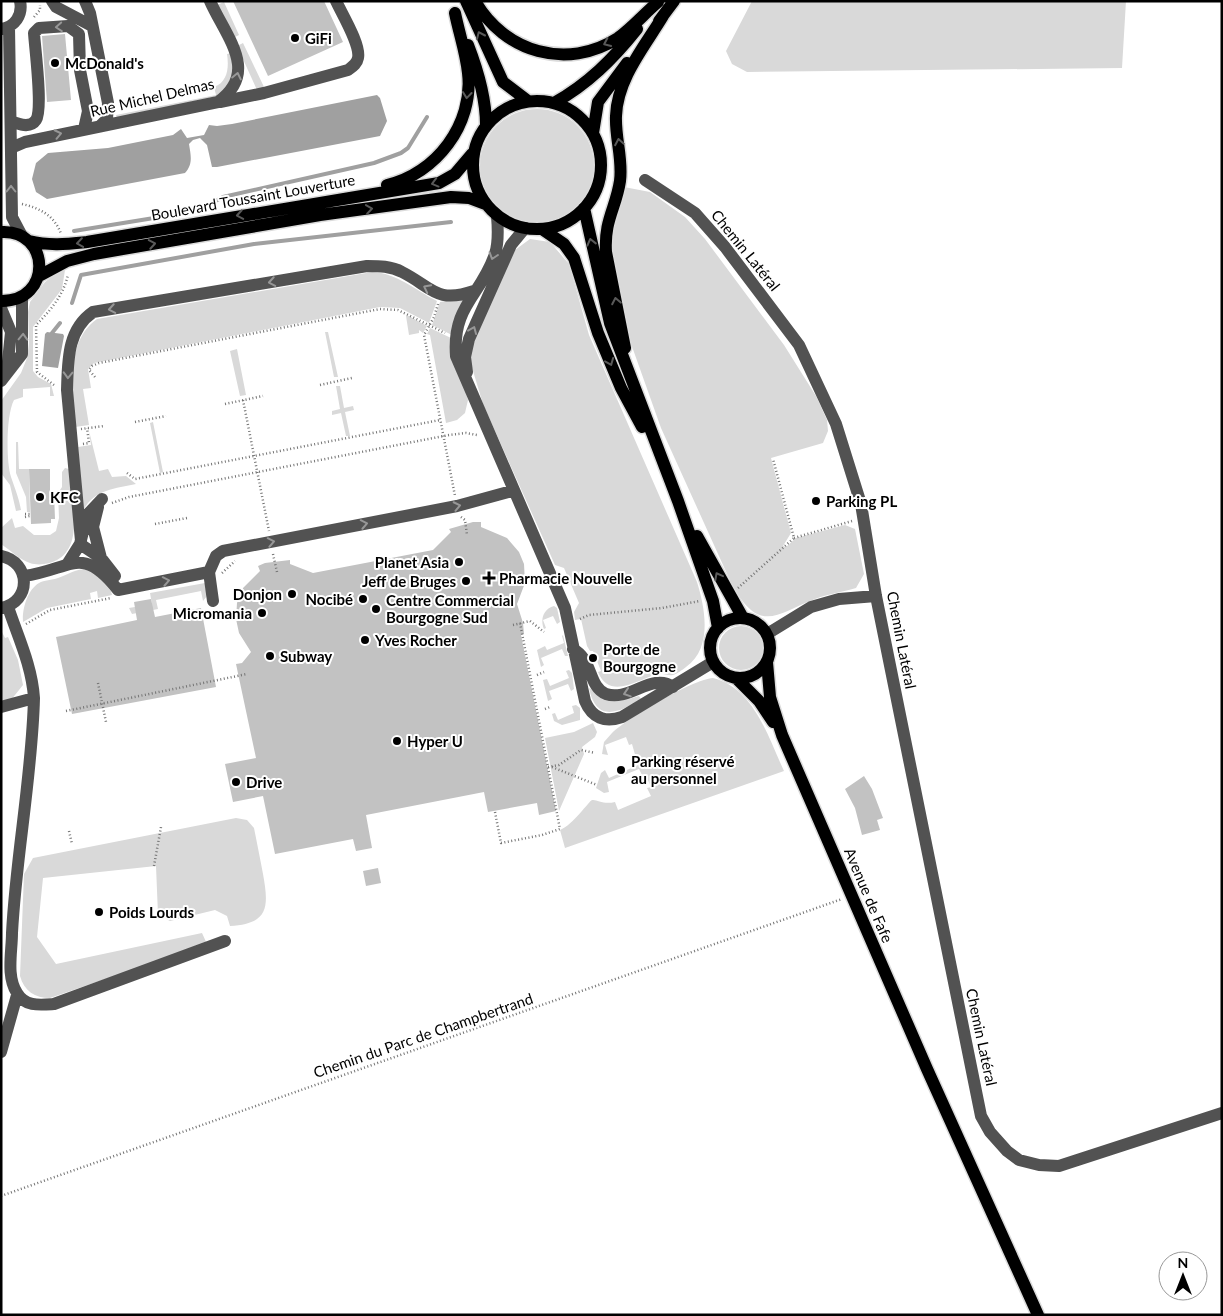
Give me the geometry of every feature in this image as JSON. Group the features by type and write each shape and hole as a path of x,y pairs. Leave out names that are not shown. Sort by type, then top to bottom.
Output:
{"main road":[{"path":"466,1 504,82 528,101"},
{"path":"475,1 494,28 516,44 542,53 567,55 592,50 618,38 658,1"},
{"path":"554,103 576,91 614,58 658,1"},
{"path":"593,133 598,102 674,1"},
{"path":"452,7 476,64 486,110 486,125"},
{"path":"267,210 391,184 415,175 437,158 451,142 462,121 468,98 468,74 452,7"},
{"path":"632,383 606,252 605,236 622,169 616,115 619,98 625,78 663,16"},
{"path":"528,101 554,103 576,114 593,133 600,152 601,172 596,192 584,208 565,222 542,229 525,228 510,224 497,216 485,204 474,183 472,154 486,125 498,114 512,106 528,101"},
{"name":"Boulevard Toussaint Louverture","path":"1,232 43,244 80,243 267,210 439,183 455,174 472,154"},
{"name":"Boulevard Toussaint Louverture","path":"39,276 67,261 94,254 304,218 452,198 469,198 485,204"},
{"path":"584,208 610,323 678,501 713,601 718,628"},
{"path":"542,229 564,244 574,258 589,306 617,380 665,471"},
{"path":"1,301 22,297 35,284 39,276 39,257 25,238"},
{"path":"678,501 743,618"},
{"path":"734,618 743,618 761,626 767,634 770,643 767,662 754,675 736,678 726,675 713,662 710,644 718,628 734,618"},
{"name":"Avenue de Fafe","path":"767,662 770,698 782,735 927,1069 1038,1315"},
{"name":"Avenue de Fafe","path":"736,678 759,701 782,735"}],"street":[{"path":"52,1 56,7 92,26"},
{"path":"85,1 108,103 107,119 102,125"},
{"name":"Rue Michel Delmas","path":"11,148 25,142 218,102 231,91 238,79 239,63 210,1"},
{"path":"218,102 264,93 348,70 355,65 358,58 358,48 336,1"},
{"path":"24,2 18,18 5,28 11,148 17,204 12,217 25,238"},
{"path":"11,121 21,125 29,125 35,122 38,115 38,81 34,33 39,28 68,26 79,34 80,70 88,118 84,129"},
{"path":"87,106 98,106 108,103"},
{"name":"Chemin Latéral","path":"645,180 695,213 725,247 799,345 836,424 863,518 876,596 982,1116 990,1132 1007,1151 1019,1160 1039,1165 1059,1166 1222,1113"},
{"path":"497,216 495,253 485,277 474,291 461,314 455,338 456,356 512,491 565,608 588,710 599,718 607,720 622,717 713,662"},
{"path":"472,394 465,363 466,348 511,245 525,228"},
{"path":"118,590 120,586 113,571 101,558 81,542 67,390 72,337 85,318 93,312 367,266 385,266 402,272 424,287 440,294 460,295 474,291"},
{"path":"4,376 22,354 22,297"},
{"path":"1,308 11,332 4,376"},
{"path":"1,344 11,332"},
{"path":"213,602 209,572 216,556 223,551 457,506 512,491"},
{"path":"68,563 81,542 88,515 105,502"},
{"path":"101,558 93,527 105,502"},
{"path":"1,556 16,562 24,576 23,591 20,598 4,607 28,662 34,698 14,898 11,972 12,984 17,995 26,1002 37,1005 54,1004 225,942"},
{"path":"24,576 41,574 68,563 80,561 96,567 118,590"},
{"path":"118,590 209,572"},
{"path":"767,634 812,607 839,599 876,596"},
{"path":"573,649 582,654 596,684 605,693 620,696 660,682 667,683 673,687"},
{"path":"1,708 34,698"},
{"path":"1,1052 17,995"}],"path":[{"path":"32,19 40,10 39,1"},
{"path":"23,195 17,204 51,216 62,235"},
{"path":"54,385 37,372 36,326 52,309 64,288 68,270"},
{"path":"440,294 430,326 424,335 459,516 465,520 467,535"},
{"path":"96,377 89,370 95,364 380,309 398,310 455,338"},
{"path":"320,385 352,378"},
{"path":"225,404 263,396"},
{"path":"243,400 277,572"},
{"path":"135,422 166,416"},
{"path":"127,473 135,479 440,420"},
{"path":"86,428 104,426"},
{"path":"105,502 443,436 470,433 482,440"},
{"path":"773,459 794,538"},
{"path":"25,515 30,515"},
{"path":"154,524 187,518"},
{"path":"728,594 794,538 863,518"},
{"path":"94,597 95,602"},
{"path":"576,622 590,615 662,608 699,600 704,603 713,601"},
{"path":"513,625 530,621 544,632"},
{"path":"495,812 501,843 542,835 560,829 550,767 520,623"},
{"path":"537,675 544,672"},
{"path":"66,711 247,674"},
{"path":"98,683 106,722"},
{"path":"545,709 550,707"},
{"path":"550,767 560,765 581,750 595,753"},
{"path":"550,767 597,785"},
{"path":"154,866 160,827"},
{"path":"70,831 72,844"},
{"name":"Chemin du Parc de Champbertrand","path":"1,1196 852,896"}],"shaded area":[{"path":"752,1 1126,1 1122,68 747,72 732,64 726,51"},
{"path":"224,2 239,35 233,38 217,5"},
{"path":"243,43 264,87 257,90 237,46"},
{"path":"232,53 236,69 222,95 117,118 116,115 216,95 214,87 219,85 225,78 228,64 227,54"},
{"path":"377,95 380,98 387,121 380,136 217,167 212,167 207,145 200,138 193,140 189,144 191,156 188,170 185,173 47,199 36,192 32,179 36,163 48,153 108,148 173,135 181,129 187,138 204,135 209,125 232,124"},
{"path":"537,109 559,113 577,126 590,144 594,166 590,188 577,206 559,219 537,223 515,219 497,206 484,188 480,166 484,144 497,126 515,113"},
{"path":"624,187 650,192 685,217 705,239 784,345 816,396 827,420 828,431 823,443 771,458 791,533 783,546 786,547 796,538 845,525 855,529 864,574 856,588 820,597 770,616 752,611 733,587 661,428 624,324 615,281 610,235"},
{"path":"530,239 550,242 569,264 589,335 697,582 704,615 703,639 695,659 675,674 658,674 617,687 603,681 598,672 601,671 593,651 590,651 587,646 581,619 575,620 574,612 579,603 564,568 555,565 483,404 470,361 473,337 515,250"},
{"path":"65,270 62,289 33,327 33,371 38,377 51,384 54,396 50,396 50,387 23,389 23,397 14,400 9,416 9,470 21,510 16,511 10,485 1,473 1,401 21,373 27,358 30,302 45,282"},
{"path":"372,272 390,275 437,301 429,323 400,308 380,307 94,363 88,369 91,388 83,389 89,425 75,427 72,384 75,354 79,341 86,329 97,319"},
{"path":"464,298 452,335 432,325 440,302"},
{"path":"406,316 427,326 423,333 419,330 419,333 409,335"},
{"path":"430,328 451,338 468,400 465,413 457,420 446,423 430,335 427,334"},
{"path":"47,332 63,334 64,336 58,368 42,366 45,334"},
{"path":"325,332 328,332 338,377 334,377"},
{"path":"237,349 246,395 240,396 230,351"},
{"path":"336,386 340,386 344,408 353,406 354,410 345,412 350,436 346,436 341,413 332,415 332,411 340,409"},
{"path":"153,422 163,472 160,473 150,423"},
{"path":"89,431 99,471 108,469 112,477 126,476 136,484 99,494 87,504 83,511 78,447 91,445"},
{"path":"16,442 18,442 19,469 29,469 30,512 27,512 26,497 16,473"},
{"path":"65,468 69,469 73,506 74,532 71,543 66,553 57,560 40,564 26,562 1,544 1,528 12,518 15,528 23,526 34,535 50,535 56,531 59,518 58,493 62,487 62,472"},
{"path":"88,569 92,570 111,591 112,595 98,598 97,591 90,593 91,599 47,608 23,622 23,612 28,595 35,586 43,581"},
{"path":"205,583 207,596 203,601 201,591 156,600 158,609 132,614 129,608 152,604 150,593"},
{"path":"554,606 557,608 560,622 557,624 553,616 543,620 546,628 544,629 542,622 543,615 550,607"},
{"path":"745,626 757,632 762,639 762,657 757,664 750,669 737,670 729,667 722,660 719,644 722,636 729,629"},
{"path":"1,630 5,638 8,637 18,660 23,685 11,700 1,702"},
{"path":"563,635 568,656 565,656 562,649 541,658 544,665 541,667 537,650 545,646 547,650 564,643"},
{"path":"569,670 572,673 574,689 571,691 568,684 549,691 552,699 548,701 543,680 547,679 550,686 569,678 566,671"},
{"path":"713,678 727,683 749,703 765,729 784,771 565,848 560,830 570,823 592,800 607,803 615,802 618,810 651,796 647,788 651,787 646,776 643,777 639,769 607,782 609,792 604,793 596,788 601,773 605,770 609,778 638,765 632,744 629,745 626,737 605,745 608,755 602,754 604,742 620,726 661,700 690,685"},
{"path":"589,688 612,700 617,701 639,696 641,699 617,711 603,711 592,699"},
{"path":"576,705 580,708 580,720 562,725 554,721 552,714 555,713 558,720 574,713 572,706"},
{"path":"593,723 597,732 595,737 582,747 584,754 559,811 545,738 574,732"},
{"path":"236,818 247,820 254,828 266,896 263,912 259,917 243,925 230,926 227,916 215,910 170,921 158,915 156,866 43,878 37,937 56,964 202,933 207,944 50,998 40,997 27,990 20,976 24,874 33,858"}],"building":[{"name":"GiFi","path":"233,1 324,1 343,42 268,76"},
{"name":"McDonald's","path":"65,34 71,100 47,102 42,36"},
{"name":"KFC","path":"29,469 50,469 50,493 54,493 55,519 51,519 51,523 31,524"},
{"name":"Hyper U","path":"473,522 481,522 481,527 507,538 519,552 524,564 525,583 517,604 523,623 524,634 521,635 556,811 539,815 537,803 488,812 484,792 366,815 372,848 356,851 353,839 275,854 263,796 233,802 225,764 256,758 236,664 242,663 251,652 239,633 236,619 237,603 243,588 260,571 258,566 265,563 290,560 290,564 313,573 433,550 451,532 449,529"},
{"path":"151,599 155,617 201,608 216,687 72,714 56,637 137,620 134,602"},
{"path":"864,776 872,789 883,818 877,820 880,830 862,835 855,808 845,789"},
{"path":"378,868 381,883 366,886 363,871"}],"waterway":[{"path":"74,231 197,211 223,197 374,163 401,153 408,148 427,117"},
{"path":"72,303 81,275 254,244 451,222"},
{"path":"52,333 60,323"}],"place":[{"name":"GiFi","path":"295,38"},
{"name":"McDonald's","path":"55,63"},
{"name":"KFC","path":"40,497"},
{"name":"Parking PL","path":"816,501"},
{"name":"Planet Asia","path":"459,562"},
{"name":"Pharmacie Nouvelle","path":"489,578"},
{"name":"Jeff de Bruges","path":"466,581"},
{"name":"Donjon","path":"292,594"},
{"name":"Nocibé","path":"363,599"},
{"name":"Centre Commercial Bourgogne Sud","path":"376,609"},
{"name":"Micromania","path":"262,613"},
{"name":"Yves Rocher","path":"365,640"},
{"name":"Subway","path":"270,656"},
{"name":"Porte de Bourgogne","path":"593,658"},
{"name":"Hyper U","path":"397,741"},
{"name":"Parking réservé au personnel","path":"621,770"},
{"name":"Drive","path":"236,782"},
{"name":"Poids Lourds","path":"99,912"}]}
